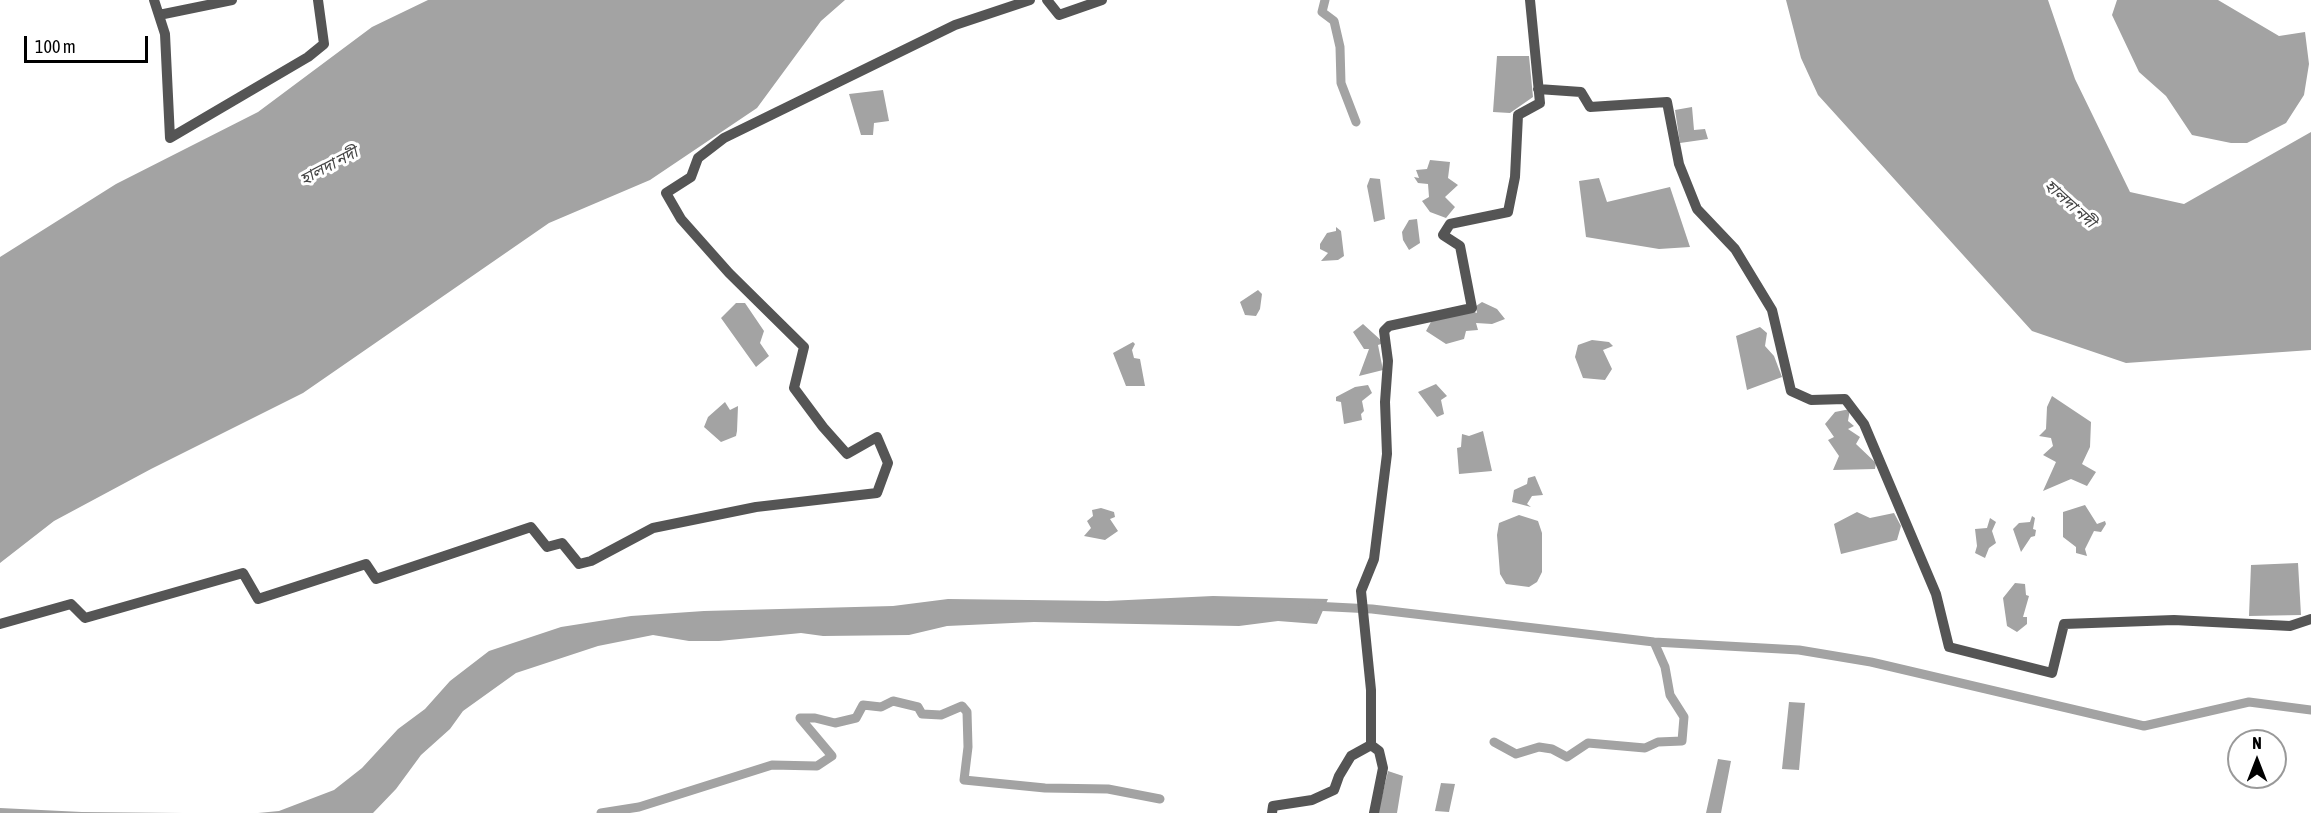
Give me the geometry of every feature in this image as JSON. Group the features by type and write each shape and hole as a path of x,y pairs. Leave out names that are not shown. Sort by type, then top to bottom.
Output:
{"street":[{"path":"154,0 165,34 170,138 308,57 324,44 318,0"},
{"path":"159,15 232,0"},
{"path":"0,624 71,604 85,618 243,573 258,599 366,564 376,579 531,527 547,547 562,543 579,564 591,561 653,528 756,507 877,493 888,463 877,437 847,454 823,427 794,388 804,347 715,257 681,219 666,193 691,177 698,158 732,133 955,25 1030,0"},
{"path":"1047,0 1059,15 1101,0"},
{"path":"1371,745 1366,632 1361,591 1374,559 1387,454 1385,402 1388,361 1384,331 1389,326 1472,308 1460,246 1443,235 1450,224 1508,212 1515,177 1518,115 1540,103 1530,0"},
{"path":"1538,89 1581,92 1590,107 1667,102 1679,164 1697,209 1735,249 1772,310 1791,390 1811,400 1845,399 1864,424 1936,594 1949,647 2052,673 2064,624 2174,620 2290,626 2311,620"},
{"path":"1272,813 1273,806 1312,801 1334,790 1351,756 1371,745"},
{"path":"1371,745 1379,751 1383,768 1374,813"}],"water":[{"name":"হালদা নদী","path":"428,0 845,0 821,21 757,108 650,180 549,223 303,393 151,469 54,521 0,563 0,257 116,184 258,112 372,27"},
{"name":"হালদা নদী","path":"1786,0 2048,0 2075,79 2130,192 2184,204 2311,132 2311,350 2126,363 2032,331 1818,95 1801,58"},
{"path":"2117,0 2218,0 2279,36 2305,32 2309,64 2304,95 2286,123 2247,143 2231,143 2192,135 2166,96 2139,72 2112,15"},
{"path":"1497,56 1529,56 1533,97 1510,113 1493,112"},
{"path":"883,90 889,121 874,123 873,135 861,135 849,94"},
{"path":"1692,107 1694,130 1705,129 1708,139 1680,143 1675,110"},
{"path":"1430,160 1450,162 1448,178 1458,185 1445,197 1455,207 1446,218 1430,212 1422,201 1429,197 1428,184 1418,183 1414,177 1419,178 1416,170 1427,169"},
{"path":"1370,178 1380,179 1385,219 1374,222 1367,186"},
{"path":"1599,178 1607,202 1670,187 1690,247 1659,249 1586,237 1579,181"},
{"path":"1417,219 1420,243 1409,250 1403,240 1402,232 1409,220"},
{"path":"1336,227 1341,231 1344,256 1338,260 1321,261 1328,253 1320,249 1320,244 1327,233 1336,231"},
{"path":"1258,290 1262,294 1260,309 1256,316 1245,315 1240,302"},
{"path":"1482,302 1497,309 1505,319 1492,324 1476,323 1478,330 1466,331 1464,339 1446,344 1426,331 1432,320 1472,311 1477,313 1476,306"},
{"path":"736,303 745,303 764,331 760,343 769,356 756,367 721,318"},
{"path":"1363,324 1384,343 1378,345 1383,370 1359,376 1369,349 1364,349 1353,332"},
{"path":"1760,327 1767,333 1765,346 1774,356 1782,377 1747,390 1736,336"},
{"path":"1592,340 1609,342 1613,346 1603,350 1612,369 1605,380 1583,378 1575,357 1578,345"},
{"path":"1133,342 1135,344 1132,350 1134,358 1140,359 1145,386 1126,386 1113,353"},
{"path":"1436,384 1447,396 1441,400 1444,414 1437,417 1418,392"},
{"path":"1368,385 1372,393 1362,401 1364,411 1361,414 1362,420 1344,424 1341,402 1336,401 1336,397 1355,387"},
{"path":"2052,396 2091,422 2090,447 2082,464 2096,472 2087,486 2071,479 2043,491 2056,462 2043,455 2053,446 2051,438 2039,436 2046,429 2047,407"},
{"path":"725,402 730,410 738,406 737,431 736,436 721,442 704,427 708,417"},
{"path":"1850,409 1848,421 1854,426 1848,429 1860,437 1856,444 1876,463 1875,469 1833,470 1839,456 1828,440 1834,437 1825,424 1835,412"},
{"path":"1483,431 1492,471 1459,474 1457,448 1461,447 1462,434 1469,436"},
{"path":"1535,476 1543,495 1532,496 1527,504 1531,507 1512,502 1514,490 1527,484 1528,478"},
{"path":"2085,505 2097,524 2105,521 2106,524 2101,532 2094,531 2085,549 2087,556 2076,553 2076,547 2063,537 2063,512"},
{"path":"1101,508 1114,512 1115,517 1110,519 1118,531 1105,540 1084,536 1091,528 1087,521 1093,516 1092,510"},
{"path":"1857,512 1870,518 1894,513 1901,526 1897,540 1841,554 1834,524"},
{"path":"1519,515 1538,521 1542,533 1542,572 1537,582 1529,587 1506,584 1500,574 1497,535 1499,523"},
{"path":"2032,516 2035,518 2033,529 2036,530 2035,536 2031,537 2021,552 2013,529 2019,523 2030,522"},
{"path":"1990,518 1996,522 1992,531 1996,543 1989,548 1985,558 1975,553 1977,546 1975,529 1987,528"},
{"path":"2298,563 2301,615 2249,616 2251,565"},
{"path":"2015,583 2025,584 2026,595 2029,596 2023,617 2027,617 2027,624 2017,632 2007,626 2003,598"},
{"path":"1213,596 1328,599 1317,624 1278,621 1239,626 1034,622 947,626 909,635 823,636 801,633 719,641 689,641 653,635 598,646 516,673 463,711 450,729 421,755 396,789 373,813 258,813 279,811 334,790 362,768 398,729 425,709 450,681 489,651 561,627 631,616 704,611 893,606 948,599 1107,601"},
{"path":"1789,702 1805,703 1799,770 1782,769"},
{"path":"1718,759 1731,761 1721,813 1706,813"},
{"path":"1388,771 1403,776 1397,813 1378,813"},
{"path":"1441,783 1455,784 1449,812 1435,811"},
{"path":"0,808 82,812 183,813 0,813"}],"waterway":[{"path":"1325,0 1322,12 1334,21 1340,47 1341,83 1356,122"},
{"path":"1313,606 1372,609 1654,642 1799,650 1871,662 2144,726 2249,702 2311,710"},
{"path":"1494,742 1516,754 1539,747 1552,749 1567,757 1588,743 1645,748 1658,742 1682,741 1684,717 1670,695 1665,667 1654,642"},
{"path":"601,813 639,807 772,765 817,766 832,756 800,718 815,718 835,723 856,718 863,705 881,707 893,701 918,707 922,714 941,715 962,706 967,712 968,747 964,780 1045,788 1108,789 1160,799"}]}
